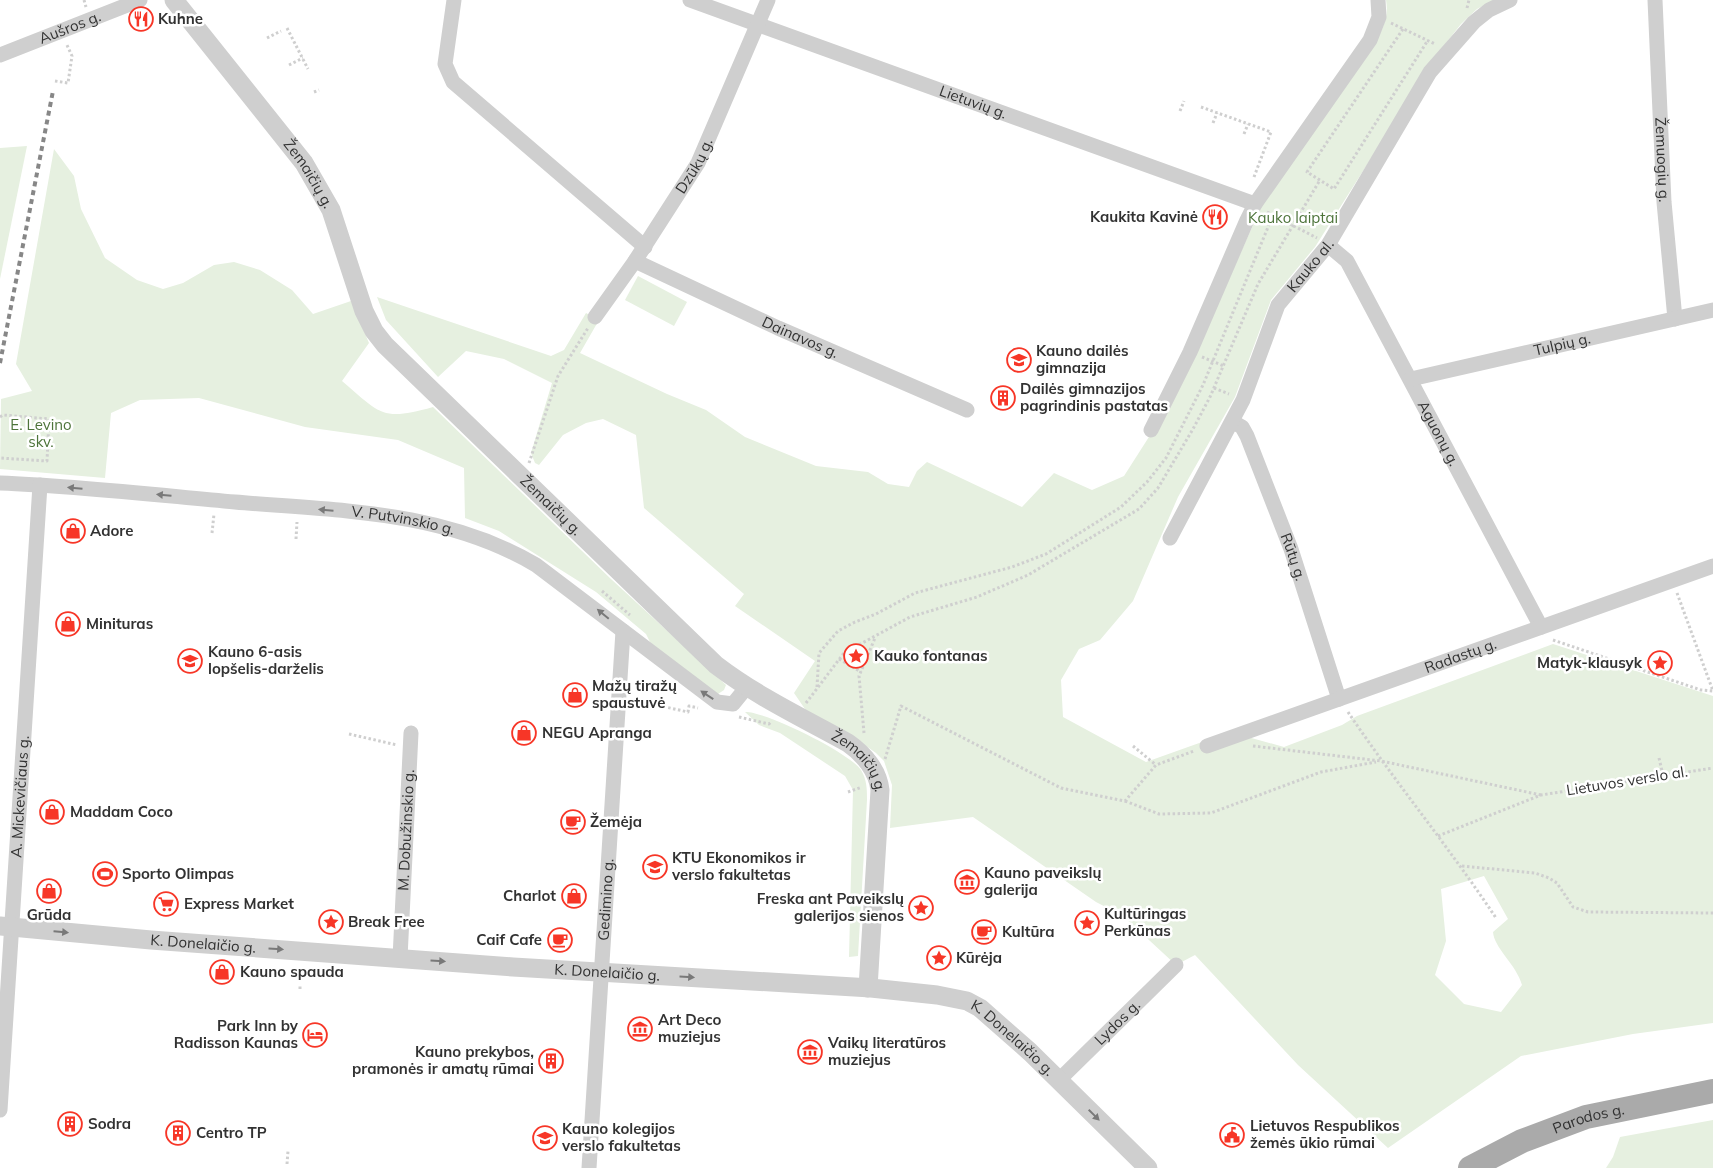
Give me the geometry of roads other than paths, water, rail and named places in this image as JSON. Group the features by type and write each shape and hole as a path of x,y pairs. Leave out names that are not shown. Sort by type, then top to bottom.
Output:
{"main road":[{"name":"Parodos g.","path":"1470,1168 1522,1141 1586,1117 1713,1091"}],"street":[{"name":"Aušros g.","path":"0,55 140,0"},
{"path":"454,0 445,64 453,82 645,247"},
{"name":"Lietuvių g.","path":"690,0 1256,204"},
{"name":"Dzūkų g.","path":"595,317 645,247 698,163 756,24 768,0"},
{"path":"1151,430 1190,352 1256,204 1370,40 1379,17 1378,0"},
{"name":"Kauko al.","path":"1170,538 1233,422 1278,305 1322,241 1430,72 1474,22 1489,10 1510,0"},
{"name":"Žemuogių g.","path":"1655,0 1664,202 1675,319"},
{"name":"Žemaičių g.","path":"180,2 304,162 331,210 364,311 374,331 385,345 709,658 746,688 857,749 875,772 880,790 868,988"},
{"name":"Aguonų g.","path":"1322,241 1347,261 1541,628"},
{"name":"Dainavos g.","path":"635,261 778,328 967,410"},
{"name":"Tulpių g.","path":"1411,379 1713,310"},
{"name":"Rūtų g.","path":"1233,422 1242,427 1247,436 1291,549 1339,699"},
{"name":"V. Putvinskio g.","path":"0,483 383,514 423,521 479,536 507,548 566,586 717,702 733,704 746,688"},
{"name":"A. Mickevičiaus g.","path":"0,1110 6,927 40,485"},
{"name":"Radastų g.","path":"1212,744 1713,566"},
{"name":"Gedimino g.","path":"589,1168 623,631"},
{"name":"M. Dobužinskio g.","path":"400,958 411,740"},
{"name":"K. Donelaičio g.","path":"6,927 151,940 400,958 868,988 936,995 967,1001 1000,1024 1148,1168"},
{"name":"Lydos g.","path":"1059,1080 1176,965"}],"railway":[{"path":"0,363 53,91"}],"place":[{"name":"Kuhne","path":"141,19"},
{"name":"Kaukita Kavinė","path":"1215,217"},
{"name":"Kauno dailės gimnazija","path":"1019,360"},
{"name":"Dailės gimnazijos pagrindinis pastatas","path":"1003,398"},
{"name":"Adore","path":"73,531"},
{"name":"Minituras","path":"68,624"},
{"name":"Kauko fontanas","path":"856,656"},
{"name":"Kauno 6-asis lopšelis-darželis","path":"190,661"},
{"name":"Matyk-klausyk","path":"1660,663"},
{"name":"Mažų tiražų spaustuvė","path":"575,695"},
{"name":"NEGU Apranga","path":"524,733"},
{"name":"Maddam Coco","path":"52,812"},
{"name":"Žemėja","path":"573,822"},
{"name":"KTU Ekonomikos ir verslo fakultetas","path":"655,867"},
{"name":"Sporto Olimpas","path":"105,874"},
{"name":"Kauno paveikslų galerija","path":"967,882"},
{"name":"Grūda","path":"49,891"},
{"name":"Charlot","path":"574,896"},
{"name":"Express Market","path":"166,904"},
{"name":"Freska ant Paveikslų galerijos sienos","path":"921,908"},
{"name":"Break Free","path":"331,922"},
{"name":"Kultūringas Perkūnas","path":"1087,923"},
{"name":"Kultūra","path":"984,932"},
{"name":"Caif Cafe","path":"560,940"},
{"name":"Kūrėja","path":"939,958"},
{"name":"Kauno spauda","path":"222,972"},
{"name":"Art Deco muziejus","path":"640,1029"},
{"name":"Park Inn by Radisson Kaunas","path":"315,1035"},
{"name":"Vaikų literatūros muziejus","path":"810,1052"},
{"name":"Kauno prekybos, pramonės ir amatų rūmai","path":"551,1061"},
{"name":"Sodra","path":"70,1124"},
{"name":"Centro TP","path":"178,1133"},
{"name":"Lietuvos Respublikos žemės ūkio rūmai","path":"1232,1135"},
{"name":"Kauno kolegijos verslo fakultetas","path":"545,1138"}],"park label":[{"name":"Kauko laiptai","path":"1293,218"},
{"name":"E. Levino skv.","path":"41,434"}]}
